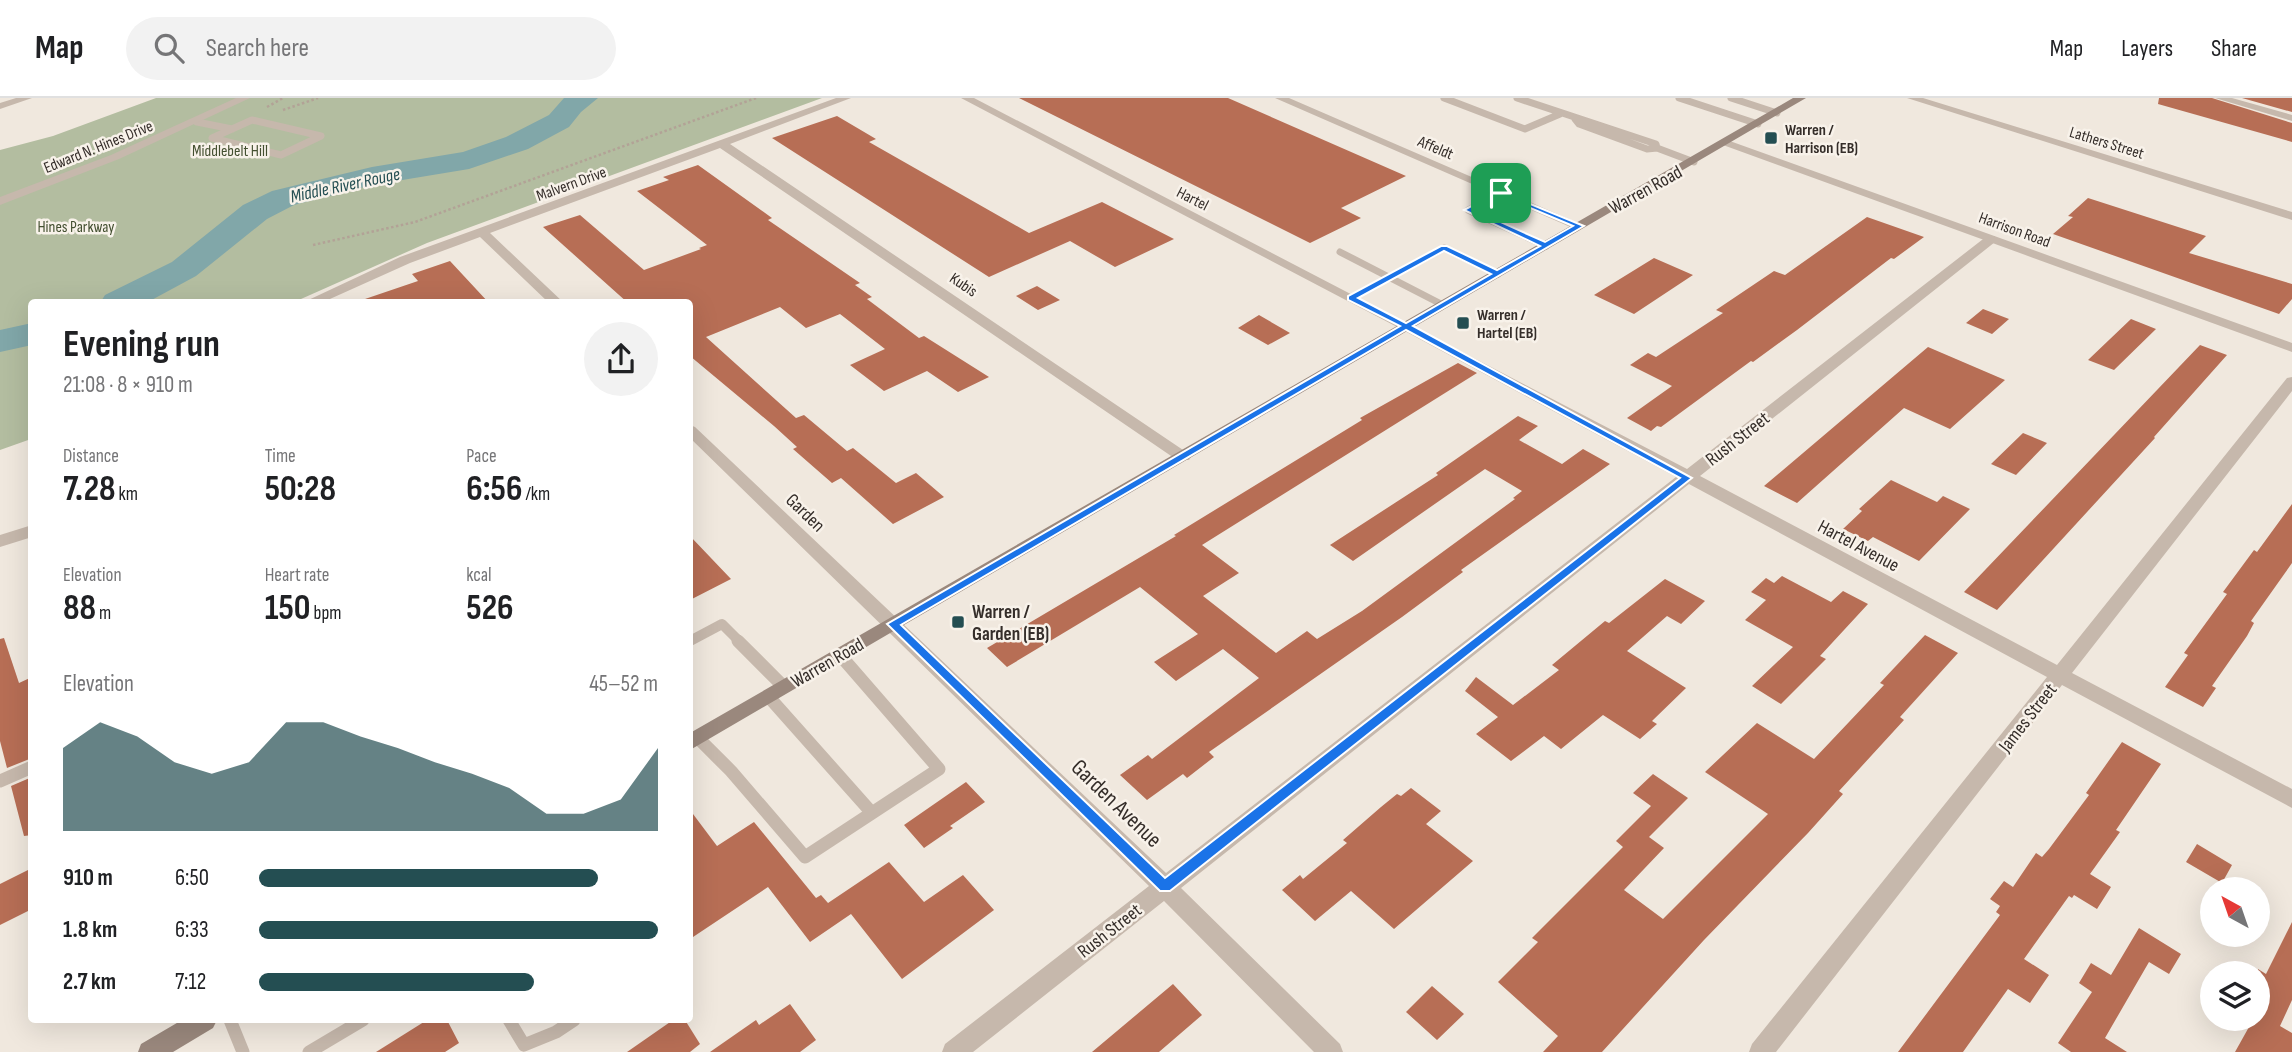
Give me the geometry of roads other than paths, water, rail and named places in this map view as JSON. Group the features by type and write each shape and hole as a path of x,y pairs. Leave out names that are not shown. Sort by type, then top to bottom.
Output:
{"main road":[{"name":"Warren Road","path":"693,739 1801,98"},
{"path":"150,1052 197,1023"}],"street":[{"path":"0,106 27,98"},
{"name":"Edward N. Hines Drive","path":"0,201 115,157 245,98"},
{"name":"Malvern Drive","path":"318,299 383,269 846,98"},
{"name":"Hartel","path":"965,98 1406,326"},
{"name":"Affeldt","path":"1280,98 1580,226"},
{"name":"Lathers Street","path":"1912,98 2292,216"},
{"path":"2220,98 2292,118"},
{"name":"Harrison Road","path":"1727,143 2292,348"},
{"name":"Kubis","path":"722,144 1183,457"},
{"path":"482,232 553,299"},
{"name":"Rush Street","path":"954,1052 1991,239"},
{"name":"Hartel Avenue","path":"1406,326 2292,799"},
{"name":"James Street","path":"1761,1052 2292,381"},
{"name":"Garden","path":"693,433 893,624"},
{"path":"0,541 26,532"},
{"name":"Garden Avenue","path":"893,624 1331,1052"}],"lane":[{"path":"1444,98 1525,129 1560,114"},
{"path":"1517,98 1647,149 1657,148 1694,162"},
{"path":"1679,98 1758,124"},
{"path":"1731,98 1777,113"},
{"path":"197,122 232,129 252,120 321,136 281,155 212,138 232,129"},
{"path":"1501,193 1468,210 1546,246"},
{"path":"1351,298 1444,248 1498,274"},
{"path":"1339,252 1443,305"},
{"path":"693,639 722,624 784,687"},
{"path":"693,739 731,771 805,857 939,768 840,655"},
{"path":"768,696 872,813"},
{"path":"0,781 28,769"},
{"path":"231,1023 243,1052"},
{"path":"309,1052 358,1023"},
{"path":"511,1023 524,1045 568,1023"}],"waterway":[{"name":"Middle River Rouge","path":"126,299 184,269 255,212 283,198 372,176 469,160 517,143 559,121 571,106 584,98"},
{"name":"Middle River Rouge","path":"0,341 28,335"}],"place":[{"name":"Warren / Harrison (EB)","path":"1771,138"},
{"name":"Warren / Hartel (EB)","path":"1463,323"},
{"name":"Warren / Garden (EB)","path":"958,622"}],"park label":[{"name":"Middlebelt Hill","path":"230,150"},
{"name":"Hines Parkway","path":"76,226"}]}
